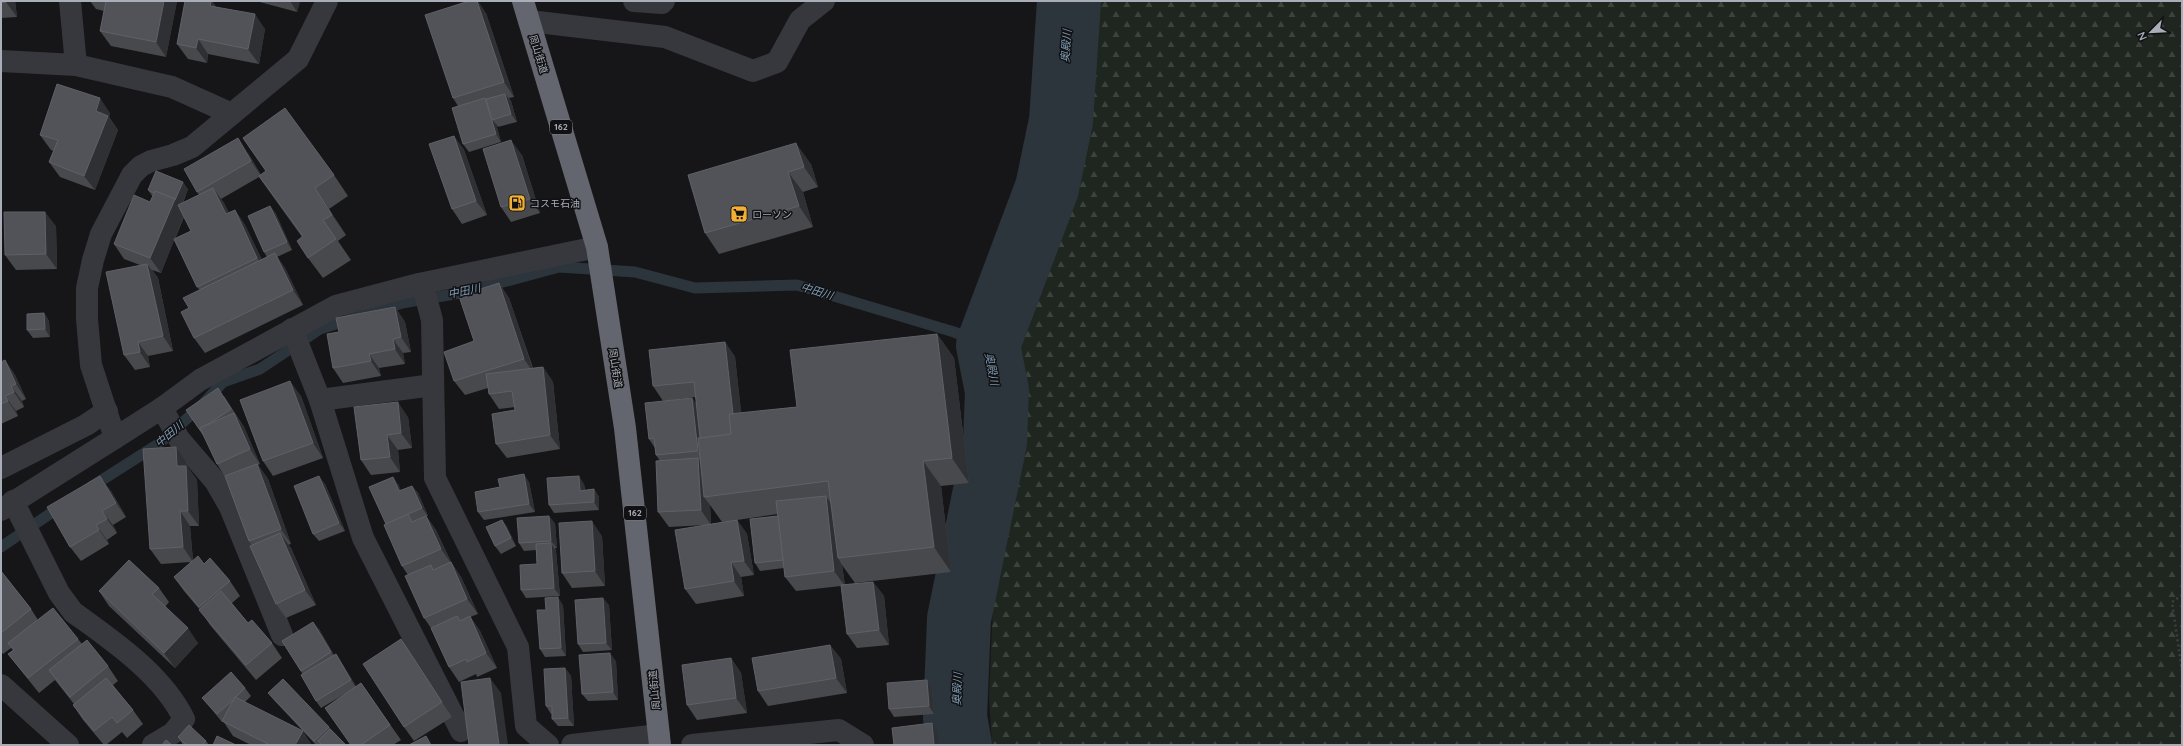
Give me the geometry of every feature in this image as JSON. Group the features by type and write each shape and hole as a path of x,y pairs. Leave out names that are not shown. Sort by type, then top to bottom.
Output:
{"highway":[{"name":"周山街道","path":"526,11 597,250 625,428 660,740"}],"street":[{"path":"70,1 76,65"},
{"path":"115,438 91,365 87,319 87,288 101,234 132,175 141,166 151,161 174,155 192,147 232,114 276,74 298,58 326,1"},
{"path":"634,1 662,3 664,1"},
{"path":"526,11 665,36 754,72 777,62 800,20 824,1"},
{"path":"1,61 76,65 172,87 232,114"},
{"path":"153,745 174,733 184,720 176,702 128,652 73,612 67,605 30,534 12,508 162,408 200,380 336,306 425,297 597,250"},
{"path":"425,297 432,320 435,478 518,647 526,726 548,745"},
{"path":"292,329 320,400 363,538 461,731"},
{"path":"320,400 433,385"},
{"path":"162,408 179,439 215,481 230,507 282,635"},
{"path":"1,468 79,428 107,411"},
{"path":"1,685 68,745"},
{"path":"692,745 838,730 862,745"},
{"path":"572,745 660,740"}],"path":[{"path":"2182,595 2172,602 2182,671"}],"green space":[{"path":"1064,1 2182,1 2182,745 992,745 989,696 1002,398 1025,275"}],"building":[{"path":"106,1 164,1 156,42 100,31"},
{"path":"185,1 211,1 210,6 255,14 248,49 198,39 196,48 177,44"},
{"path":"469,1 477,1 504,82 453,98 425,15"},
{"path":"57,84 100,98 96,111 108,116 84,176 49,162 58,140 40,135"},
{"path":"505,94 511,114 492,120 486,99"},
{"path":"485,98 496,134 463,144 452,108"},
{"path":"285,108 334,175 315,188 332,215 323,220 336,239 308,258 297,241 303,236 259,176 266,171 243,138"},
{"path":"454,136 476,201 452,209 429,144"},
{"path":"238,138 251,161 197,192 184,169"},
{"path":"511,140 530,199 501,207 483,149"},
{"path":"796,143 804,167 788,172 799,206 705,233 688,175"},
{"path":"156,171 183,182 175,200 155,191 154,193 148,190"},
{"path":"213,188 226,214 235,210 257,258 197,287 174,239 191,231 178,205"},
{"path":"155,191 175,199 150,258 114,244 134,195 150,202"},
{"path":"270,206 287,242 264,252 248,216"},
{"path":"4,212 45,212 46,254 5,255"},
{"path":"275,253 293,290 194,338 181,312 189,308 183,298"},
{"path":"147,264 163,336 138,342 140,352 124,355 106,272"},
{"path":"499,283 524,359 454,381 444,352 474,341 459,296"},
{"path":"395,307 401,337 393,339 395,349 369,354 371,361 333,368 327,334 339,332 336,318"},
{"path":"44,313 45,329 27,330 27,314"},
{"path":"937,334 952,458 923,461 934,547 838,558 828,481 704,497 698,438 731,434 729,414 797,407 790,350"},
{"path":"725,342 733,414 729,414 731,434 700,438 694,382 653,386 649,350"},
{"path":"5,360 16,384 11,386 14,392 5,396 8,401 1,404 1,362"},
{"path":"543,367 550,435 496,444 492,414 515,410 512,391 489,394 486,374"},
{"path":"290,381 313,443 263,461 240,400"},
{"path":"218,388 231,409 200,428 200,430 186,410"},
{"path":"692,398 698,451 656,455 654,438 649,439 645,403"},
{"path":"398,402 401,433 387,435 390,457 361,460 354,407"},
{"path":"234,413 250,449 217,464 200,428"},
{"path":"176,447 177,466 186,466 188,511 180,511 183,547 150,549 143,449"},
{"path":"698,458 701,510 658,512 656,461"},
{"path":"257,464 281,529 249,541 225,476"},
{"path":"524,474 529,504 478,512 475,492 500,487 498,479"},
{"path":"100,476 116,503 102,511 107,519 96,525 99,530 70,547 47,507"},
{"path":"319,476 339,523 313,534 294,486"},
{"path":"579,476 580,491 594,489 594,502 549,505 547,478"},
{"path":"393,477 399,491 412,486 422,508 386,524 369,487"},
{"path":"826,496 834,571 785,577 776,501"},
{"path":"408,514 412,522 426,516 441,549 402,566 384,525"},
{"path":"549,516 551,541 519,543 517,518"},
{"path":"778,516 783,560 755,563 750,519"},
{"path":"502,520 511,538 495,546 486,527"},
{"path":"737,520 744,561 731,562 734,581 685,589 675,530"},
{"path":"592,521 595,571 562,573 559,523"},
{"path":"280,533 305,590 276,604 250,546"},
{"path":"551,543 554,588 521,590 520,565 537,564 536,544"},
{"path":"198,556 204,564 210,558 230,581 199,607 174,577"},
{"path":"129,560 159,588 152,594 188,628 164,653 99,591"},
{"path":"451,562 467,599 424,618 405,576 431,565 433,570"},
{"path":"1,571 31,609 1,633"},
{"path":"873,582 879,630 847,634 841,585"},
{"path":"221,591 248,623 252,620 272,643 246,665 199,610"},
{"path":"558,597 561,648 540,649 537,610 546,610 545,598"},
{"path":"603,598 606,643 578,644 575,600"},
{"path":"53,608 78,639 28,678 8,654 14,650 8,643"},
{"path":"457,616 460,621 470,616 486,653 467,662 466,659 449,667 431,628"},
{"path":"313,622 331,652 301,671 282,641"},
{"path":"401,639 442,702 404,727 363,664"},
{"path":"87,640 108,666 70,697 49,670"},
{"path":"830,645 836,678 758,691 752,658"},
{"path":"610,653 613,692 582,694 579,655"},
{"path":"336,654 351,680 316,701 301,675"},
{"path":"731,658 736,698 687,705 682,665"},
{"path":"565,668 568,718 552,719 552,706 546,706 544,669"},
{"path":"231,672 245,688 217,714 202,698"},
{"path":"106,678 133,710 117,723 112,717 94,731 73,705"},
{"path":"490,678 499,745 469,745 461,682"},
{"path":"283,679 329,727 314,741 268,693"},
{"path":"927,680 929,706 889,709 887,683"},
{"path":"361,683 390,725 361,745 351,745 325,708"},
{"path":"235,697 303,731 295,745 268,745 222,721"},
{"path":"932,723 934,745 894,745 892,728"},
{"path":"189,725 206,741 202,745 186,745 178,737"},
{"path":"330,729 346,745 322,745 318,741"},
{"path":"217,736 236,745 213,745"},
{"path":"426,736 431,745 409,745"},
{"path":"166,740 172,745 162,745"}],"waterway":[{"name":"奥殿川","path":"960,745 955,717 959,619 995,442 997,391 988,345 1047,188 1061,121 1069,1"},
{"name":"中田川","path":"91,487 160,443 203,404 223,382 260,369 320,329 402,303 466,292 559,267 635,272 695,288 797,285 954,332 988,345"},
{"name":"中田川","path":"1,547 63,505"}],"place":[{"name":"コスモ石油","path":"517,203"},
{"name":"ローソン","path":"739,214"}]}
